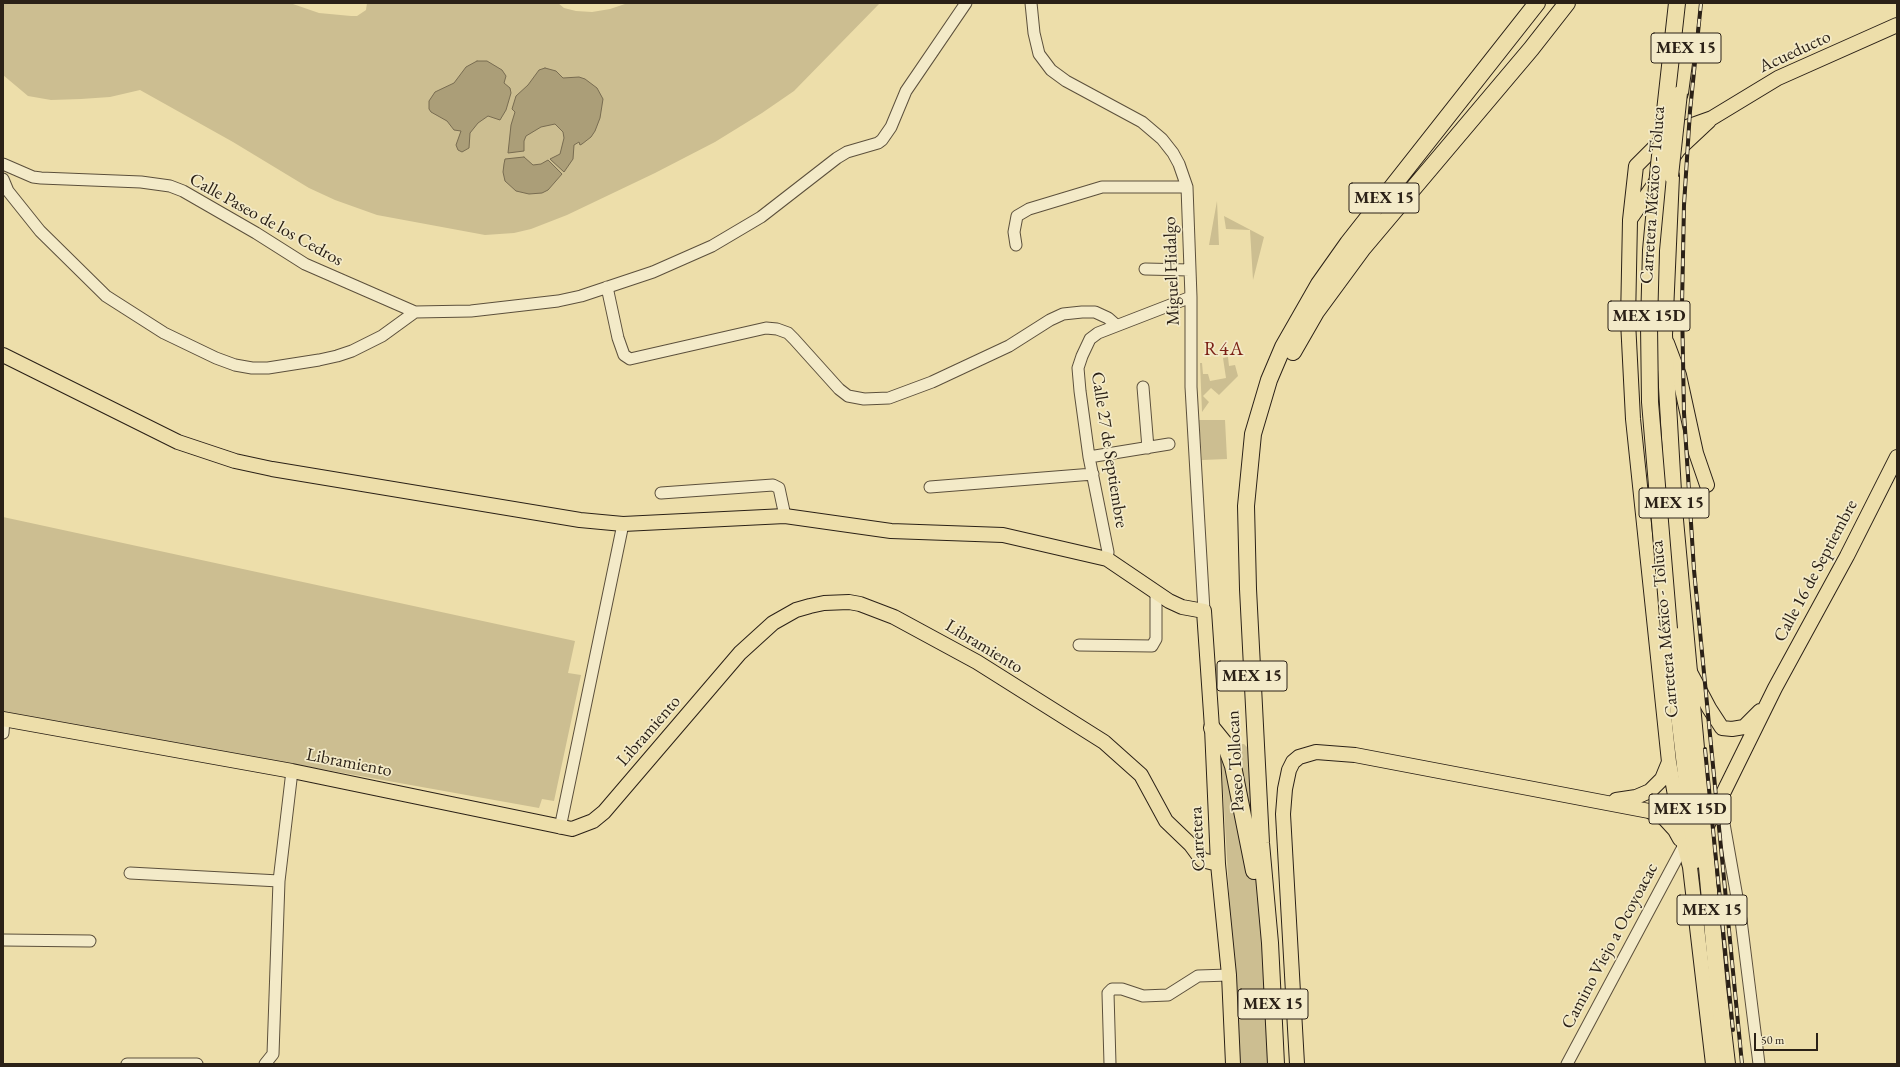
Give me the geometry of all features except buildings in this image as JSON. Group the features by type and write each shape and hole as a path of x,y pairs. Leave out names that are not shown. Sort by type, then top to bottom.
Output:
{"highway":[{"name":"MEX 15","path":"1259,410 1269,380 1283,347 1319,284 1348,243 1536,3"},
{"path":"1259,410 1278,382 1312,318 1342,275 1414,186 1531,49 1566,3"},
{"name":"MEX 15D","path":"1677,3 1651,250 1649,325 1650,402 1669,629 1679,724 1706,942 1718,987"},
{"name":"Carretera México - Toluca","path":"1680,93 1692,3"},
{"name":"Carretera México - Toluca","path":"1671,176 1664,335 1674,509 1718,987"},
{"name":"Paseo Tollocan","path":"1259,410 1254,434 1246,506 1256,751 1261,843 1270,943 1276,1064"},
{"path":"1212,728 1226,744 1233,766 1270,943"},
{"name":"MEX 15","path":"1718,987 1727,1064"}],"main road":[{"name":"Acueducto","path":"1712,118 1778,78 1897,25"},
{"name":"Carretera México - Toluca","path":"1671,176 1680,93"},
{"path":"1712,118 1681,129 1663,139 1636,166 1630,220 1628,321 1633,419 1669,762 1684,845 1690,867 1713,1064"},
{"path":"1630,220 1678,150 1712,118"},
{"path":"1664,335 1679,375 1696,453 1707,485"},
{"path":"3,355 178,442 235,462 580,520 623,524 785,516 891,530 1003,535 1107,558 1156,593 1182,607 1204,611"},
{"name":"Calle 16 de Septiembre","path":"1767,704 1847,556 1897,457"},
{"name":"Libramiento","path":"3,724 292,772 560,828 580,828 593,821 604,812 740,654 773,622 796,610 810,606 831,602 849,602 860,604 894,617 977,662 1104,742 1141,775 1166,820 1191,845 1202,860 1218,864"},
{"name":"Carretera","path":"1204,611 1212,728 1218,864 1229,975 1233,1064"},
{"path":"1689,670 1709,708 1722,728 1732,729 1744,727 1767,704"},
{"path":"1704,832 1767,704"},
{"path":"1297,1064 1283,814 1285,789 1289,770 1293,762 1299,757 1316,752 1355,755 1601,800 1649,811 1664,818 1675,830 1684,845"},
{"path":"1601,800 1622,800 1636,797 1650,791 1662,779 1669,762"}],"street":[{"name":"Calle Paseo de los Cedros","path":"3,164 33,177 140,182 170,186 183,191 224,214 305,264 415,312 471,312 531,305 582,296 653,272 712,246 761,217 837,158 848,152 882,140 891,127 906,92 966,3"},
{"name":"Miguel Hidalgo","path":"1031,3 1034,33 1039,54 1051,70 1066,81 1142,122 1162,139 1176,158 1187,187 1191,297 1191,387 1204,611"},
{"path":"3,179 8,191 40,231 106,296 164,333 216,358 235,365 252,368 268,368 337,356 352,351 382,336 415,312"},
{"path":"1016,245 1014,232 1017,216 1030,209 1102,187 1187,187"},
{"path":"1145,269 1190,270"},
{"path":"607,287 618,338 624,355 630,359 766,328 777,329 788,333 839,389 848,396 864,399 889,398 932,382 1009,346 1050,320 1063,314 1095,312 1108,318 1116,325"},
{"name":"Calle 27 de Septiembre","path":"1107,558 1108,552 1089,457 1078,368 1090,339 1098,333 1191,297"},
{"path":"1143,387 1148,448"},
{"path":"1089,457 1169,444"},
{"path":"930,487 1093,474"},
{"path":"661,493 773,485 779,488 785,516"},
{"path":"560,828 623,524"},
{"path":"1078,645 1152,646 1156,639 1156,593"},
{"path":"265,1064 273,1054 279,881 292,772"},
{"path":"1720,801 1740,920 1759,1064"},
{"name":"Camino Viejo a Ocoyoacac","path":"1567,1064 1684,845"},
{"path":"130,874 279,881"},
{"path":"3,940 90,941"},
{"path":"1110,1064 1108,993 1112,989 1122,989 1143,996 1168,995 1198,976 1229,975"},
{"path":"127,1064 197,1064"}],"shaded area":[{"path":"3,3 290,3 319,13 357,16 366,10 367,3 558,3 564,8 576,11 592,12 610,9 628,3 880,3 794,91 715,142 655,173 567,215 531,229 514,233 485,235 377,215 335,200 309,188 233,142 140,90 110,97 81,99 51,100 28,96 3,75"},
{"path":"477,61 487,61 502,70 506,76 504,83 510,88 511,93 506,110 500,120 488,116 478,123 470,133 469,148 462,152 458,150 456,145 461,131 454,130 447,121 431,112 429,109 429,101 435,92 454,83 466,67"},
{"path":"545,68 556,71 563,78 579,77 585,79 597,88 603,99 600,118 595,131 591,137 582,144 580,145 579,142 574,145 573,159 564,172 550,159 560,154 564,138 563,132 555,124 541,127 526,136 524,141 524,151 508,153 511,125 515,112 512,109 516,96 528,85 539,70"},
{"path":"524,157 533,165 541,164 548,160 562,174 548,190 542,193 529,194 516,191 505,181 503,172 505,159"},
{"path":"1217,201 1219,245 1209,245"},
{"path":"1224,216 1264,237 1253,280 1250,230 1226,229"},
{"path":"1228,357 1229,366 1235,365 1238,376 1219,395 1211,388 1203,396 1209,402 1202,412 1200,363 1202,363 1203,374 1208,374 1210,381 1226,378 1223,358"},
{"path":"1199,420 1225,420 1227,459 1202,460"},
{"path":"3,517 575,641 568,673 581,675 554,801 542,799 539,808 3,712"},
{"path":"1244,744 1251,751 1269,1064 1239,1064 1221,756 1232,745"}],"railway":[{"path":"1701,3 1690,111 1684,205 1682,305 1684,413 1694,570 1742,1064"},
{"path":"1705,749 1733,1030"}],"district":[{"name":"R4A","path":"1224,350"}]}
